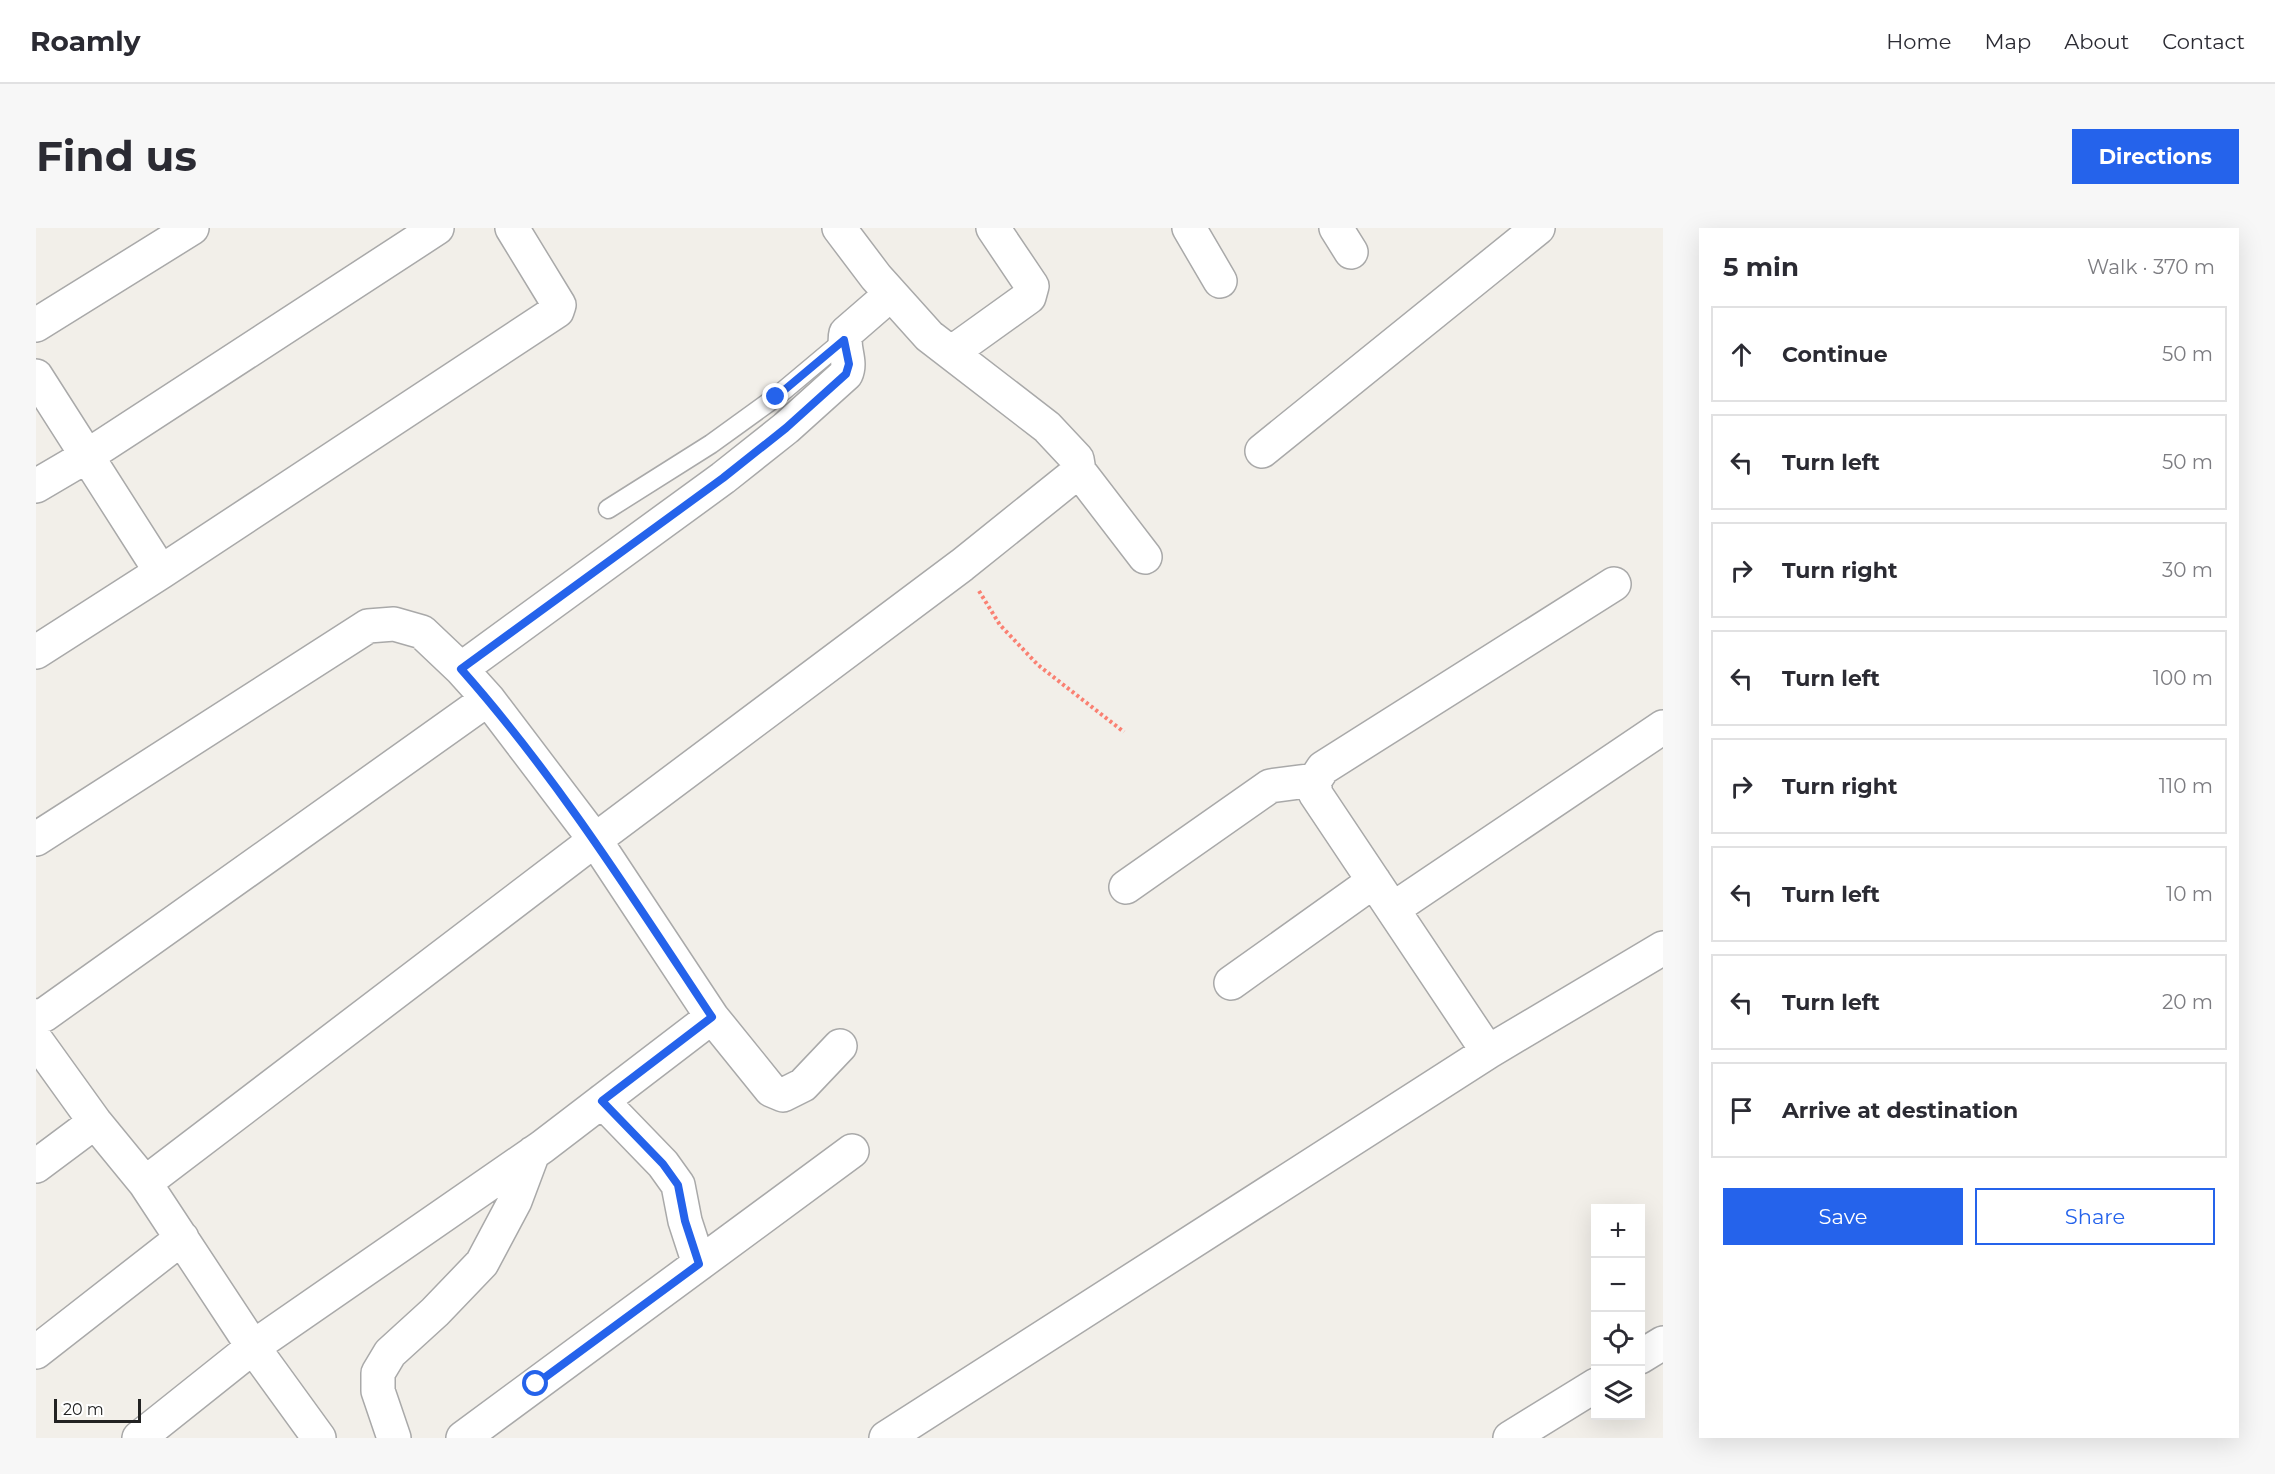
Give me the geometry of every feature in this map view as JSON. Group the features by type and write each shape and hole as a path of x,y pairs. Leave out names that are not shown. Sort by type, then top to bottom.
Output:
{"street":[{"path":"36,325 192,228"},
{"path":"36,486 87,456 437,228"},
{"path":"36,652 557,311 559,305 512,228"},
{"path":"839,228 891,294 929,336 1066,444 1077,459 1079,471 1145,557"},
{"path":"951,353 1029,297 1032,286 993,228"},
{"path":"1189,228 1220,281"},
{"path":"1262,451 1538,228"},
{"path":"461,669 723,478 786,428 846,374 849,364 844,340 846,333 891,294"},
{"path":"36,376 161,572"},
{"path":"145,1183 595,840 962,565 1079,471"},
{"path":"1488,1052 1315,793 1315,780 1323,768 1614,584"},
{"path":"36,839 368,626 394,624 422,632 461,669 488,699 595,840 712,1017 771,1090 783,1095 803,1085 840,1046"},
{"path":"36,1016 44,1015 488,699"},
{"path":"1393,909 1663,727"},
{"path":"1126,887 1270,786 1315,780"},
{"path":"1231,983 1374,881"},
{"path":"886,1438 1488,1052 1663,948"},
{"path":"138,1438 253,1347 533,1153 712,1017"},
{"path":"36,1040 95,1122 145,1183 253,1347 319,1438"},
{"path":"602,1101 663,1164 678,1185 685,1221 699,1264"},
{"path":"36,1166 95,1122"},
{"path":"463,1438 852,1151"},
{"path":"394,1438 378,1391 378,1373 390,1353 435,1312 482,1263 515,1201 533,1153"},
{"path":"36,1352 182,1238"},
{"path":"1645,1354 1663,1342"},
{"path":"1510,1438 1591,1388"}],"lane":[{"path":"608,509 711,444 776,397 844,340"}],"path":[{"path":"962,565 999,625 1038,665 1124,732"}],"route":[{"path":"536,1384 699,1264 685,1221 678,1185 663,1164 602,1101 712,1017 595,840 488,699 461,669 723,478 786,428 846,374 849,364 844,340 776,397"}]}
